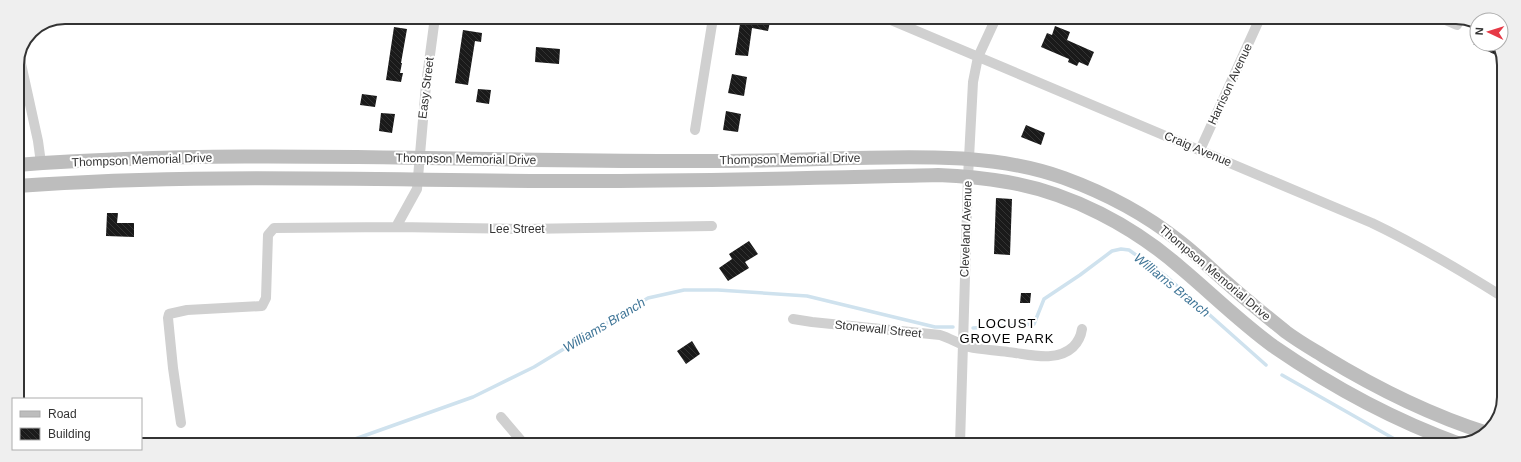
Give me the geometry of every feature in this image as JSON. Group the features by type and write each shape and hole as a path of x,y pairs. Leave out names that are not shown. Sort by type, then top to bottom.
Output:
{"main road":[{"name":"Thompson Memorial Drive","path":"24,164 129,159 248,156 690,161 913,157 969,158 999,162 1035,169 1062,177 1096,191 1124,205 1156,224 1181,242 1239,293 1289,334 1357,377 1431,413 1479,430"},
{"name":"Thompson Memorial Drive","path":"24,186 137,180 237,178 551,182 938,175 1008,182 1074,202 1100,213 1124,226 1181,267 1236,317 1318,376 1356,398 1397,418 1445,438"}],"street":[{"name":"Easy Street","path":"419,158 426,85 435,24"},
{"path":"695,130 712,24"},
{"name":"Craig Avenue","path":"900,24 1372,223 1447,262 1497,293"},
{"name":"Cleveland Avenue","path":"960,438 962,344 972,82 978,57 993,24"},
{"name":"Harrison Avenue","path":"1200,150 1257,24"},
{"path":"24,77 38,141 41,163"},
{"path":"396,227 414,196 418,180 419,158"},
{"name":"Lee Street","path":"181,423 172,368 168,314 187,310 262,306 266,298 267,288 268,235 274,228 396,227 523,229 712,226"},
{"name":"Stonewall Street","path":"793,319 940,335 949,337 970,347 1054,356 1070,350 1077,343 1082,329"},
{"path":"501,417 519,438"}],"building":[{"path":"740,24 770,24 768,31 752,28 748,56 735,55"},
{"path":"1055,26 1070,32 1067,40 1094,52 1088,66 1079,62 1077,66 1068,62 1069,59 1041,47 1047,33 1052,35"},
{"path":"394,27 407,29 401,63 400,73 403,73 401,82 386,80"},
{"path":"463,30 482,33 481,42 475,41 468,85 455,83"},
{"path":"536,47 560,49 559,64 535,62"},
{"path":"732,74 747,77 744,96 728,93"},
{"path":"478,89 491,90 489,104 476,102"},
{"path":"362,94 377,96 375,107 360,105"},
{"path":"726,111 741,114 738,132 723,130"},
{"path":"381,113 395,114 392,133 379,131"},
{"path":"1026,125 1045,133 1041,145 1021,137"},
{"path":"996,198 1012,199 1010,255 994,254"},
{"path":"107,213 118,213 117,223 134,223 134,237 106,236"},
{"path":"749,241 758,254 745,262 749,268 728,281 719,268 732,259 729,254"},
{"path":"1021,293 1031,293 1030,303 1020,303"},
{"path":"692,341 700,354 686,364 677,351"}],"waterway":[{"name":"Williams Branch","path":"973,328 1034,324 1044,299 1112,251 1121,249 1129,250 1167,277 1266,365"},
{"name":"Williams Branch","path":"358,438 473,397 534,367 648,298 684,290 718,290 807,296 935,327 953,327"},
{"name":"Williams Branch","path":"1282,375 1393,438"}],"district":[{"name":"LOCUST GROVE PARK","path":"1007,330"}]}
